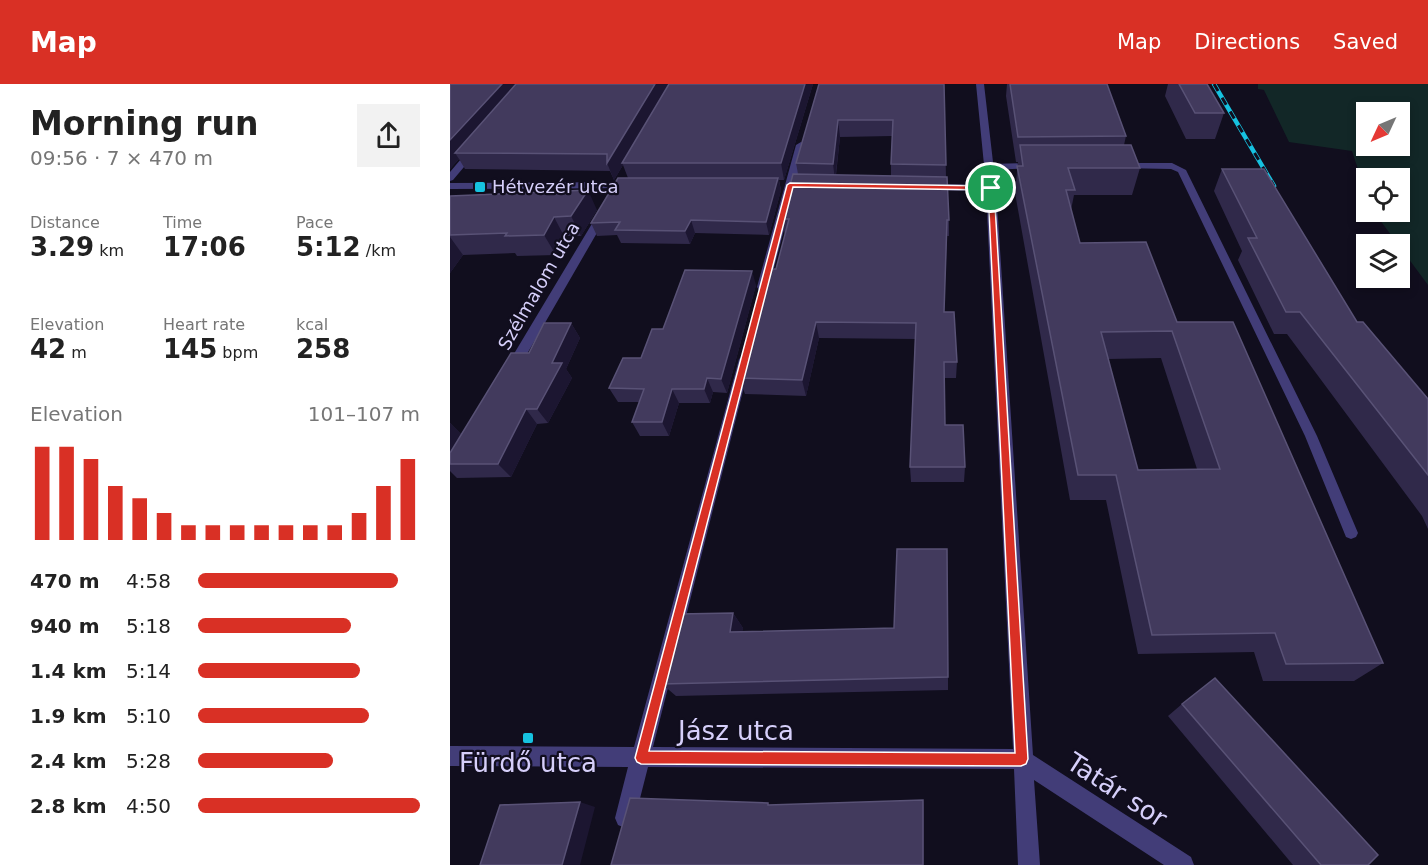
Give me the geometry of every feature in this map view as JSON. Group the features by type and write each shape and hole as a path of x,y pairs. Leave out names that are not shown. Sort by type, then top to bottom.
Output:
{"street":[{"path":"980,84 991,188 1021,759 1029,865"},
{"path":"760,299 806,129"},
{"path":"450,178 479,144"},
{"path":"450,186 616,190 642,185"},
{"path":"920,187 991,188"},
{"name":"Szélmalom utca","path":"504,380 616,190"},
{"path":"621,833 748,345"},
{"name":"Jász utca","path":"450,756 1021,759"},
{"name":"Tatár sor","path":"1021,759 1183,865"}],"lane":[{"path":"1103,164 1172,166 1182,170 1311,436 1351,533"},
{"path":"989,167 1046,166"}],"green space":[{"path":"1258,84 1428,84 1428,285 1410,261 1410,234 1390,234 1381,222 1410,222 1410,168 1358,168 1352,151 1289,142 1264,90 1258,89"}],"building":[{"path":"450,84 502,84 450,140"},
{"path":"516,84 655,84 607,163 607,154 455,153"},
{"path":"669,84 805,84 781,163 622,163"},
{"path":"819,84 944,84 946,165 891,164 893,120 838,120 833,164 796,163"},
{"path":"1010,84 1107,84 1126,136 1018,137"},
{"path":"1179,84 1207,84 1224,113 1195,113"},
{"path":"1020,145 1131,145 1140,168 1068,168 1075,190 1066,190 1080,243 1146,242 1177,322 1233,322 1383,663 1286,664 1275,633 1152,635 1116,475 1078,475 1017,166 1023,166","holes":["1172,331 1220,469 1138,470 1101,332"]},
{"path":"1222,169 1264,169 1357,322 1363,322 1428,399 1428,475 1300,312 1286,312 1248,238 1257,238"},
{"path":"793,174 947,177 949,220 947,220 944,312 954,312 957,362 944,362 945,425 963,425 965,467 910,467 916,323 816,322 802,380 739,378 768,269 776,269 789,219 781,219"},
{"path":"618,178 778,178 766,222 691,220 685,231 615,230 620,222 591,223"},
{"path":"588,190 571,216 554,217 544,235 505,236 507,233 450,235 450,196"},
{"path":"685,270 752,271 721,379 707,378 704,389 672,389 662,422 632,422 644,389 609,388 623,358 641,358 652,329 663,329"},
{"path":"544,323 571,323 552,363 562,363 537,409 526,409 498,464 450,464 450,453 511,353 529,353"},
{"path":"897,549 947,549 948,677 662,684 679,614 733,613 730,632 894,628"},
{"path":"1215,678 1378,855 1368,865 1321,865 1182,704"},
{"path":"630,798 768,803 768,805 923,800 923,865 611,865"},
{"path":"580,802 562,865 480,865 500,805"}],"railway":[{"path":"1214,84 1274,186"}],"place":[{"name":"Hétvezér utca","path":"480,187"},
{"name":"Fürdő utca","path":"528,738"}],"route":[{"path":"790,185 991,188 1021,759 641,758 790,185"}]}
